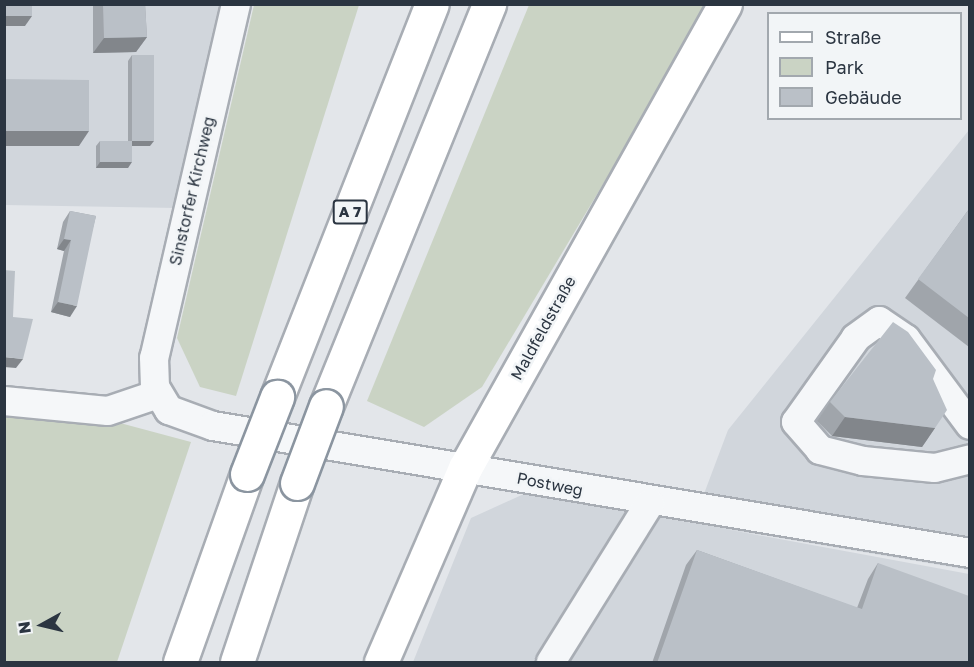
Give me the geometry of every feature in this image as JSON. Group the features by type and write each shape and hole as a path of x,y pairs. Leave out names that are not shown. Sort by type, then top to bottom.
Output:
{"main road":[{"name":"A 7","path":"180,663 277,397 432,4"},
{"path":"237,663 297,483 326,406 489,4"},
{"name":"Maldfeldstraße","path":"381,663 465,468 725,4"}],"street":[{"name":"Sinstorfer Kirchweg","path":"155,386 236,4"},
{"path":"969,425 906,339 879,321 856,338 796,422 820,450 863,461 935,468 969,459"},
{"path":"4,401 108,411 155,386"},
{"name":"Postweg","path":"155,386 187,421 465,468 650,503 843,529 969,553"},
{"path":"551,663 650,503"}],"shaded area":[{"path":"5,5 219,5 176,208 5,205"},
{"path":"969,130 969,570 720,528 969,574 969,662 413,662 471,518 526,493 693,523 728,430"}],"green space":[{"path":"254,5 359,5 236,396 200,387 177,338"},
{"path":"529,5 710,5 482,387 424,427 367,401"},
{"path":"4,414 120,423 191,442 117,662 5,662"}],"building":[{"path":"4,4 32,4 32,16 4,16"},
{"path":"103,4 145,4 147,37 104,38"},
{"path":"132,55 154,55 154,141 132,141"},
{"path":"4,79 89,80 89,131 4,131"},
{"path":"100,141 132,141 132,162 100,162"},
{"path":"969,209 969,318 918,279"},
{"path":"70,211 96,216 77,306 58,302 71,240 64,239"},
{"path":"4,270 15,271 13,317 33,319 23,359 4,357"},
{"path":"893,322 908,332 936,370 933,379 947,410 935,428 845,417 830,402"},
{"path":"697,550 862,609 878,563 969,596 969,663 657,663"}]}
